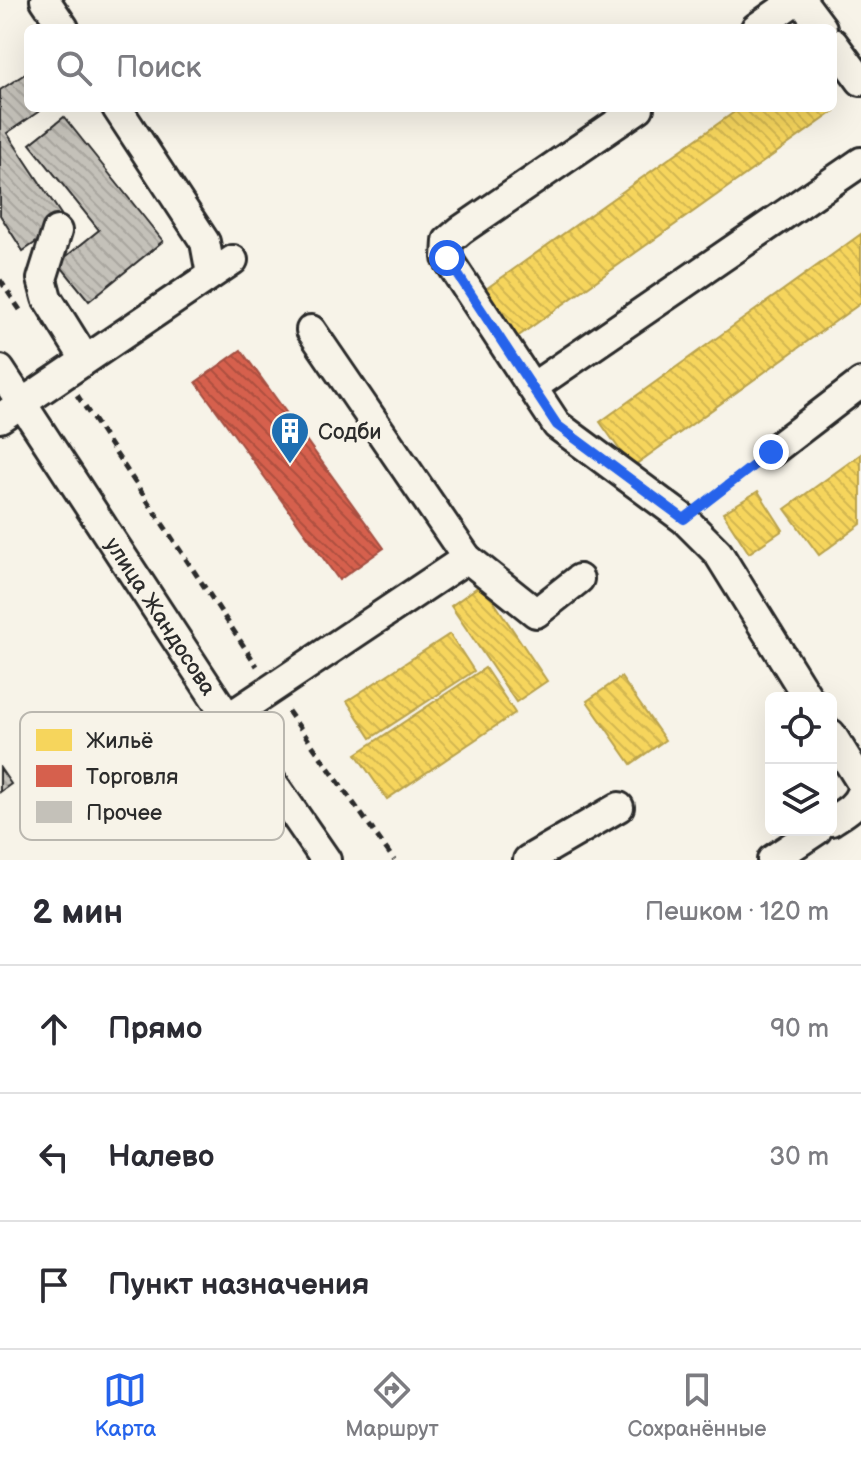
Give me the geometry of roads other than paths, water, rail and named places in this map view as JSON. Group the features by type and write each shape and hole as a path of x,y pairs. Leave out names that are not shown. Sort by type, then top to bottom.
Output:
{"street":[{"path":"45,0 61,24"},
{"path":"762,24 799,0 819,24"},
{"path":"837,48 861,81"},
{"path":"11,411 222,267 120,112"},
{"path":"633,112 461,230 448,241 447,258 557,425 684,519 718,553 804,692"},
{"path":"533,387 861,162"},
{"path":"57,231 42,279 74,367"},
{"path":"311,330 467,558 536,613 579,579"},
{"name":"улица Жандосова","path":"0,370 11,411 224,712"},
{"path":"771,452 861,383"},
{"path":"237,712 467,558"},
{"path":"837,744 861,782"},
{"path":"837,817 853,807 861,793"},
{"name":"улица Жандосова","path":"284,799 326,860"},
{"path":"528,860 619,807"},
{"path":"772,860 811,844"}],"place":[{"name":"Содби","path":"290,465"}]}
